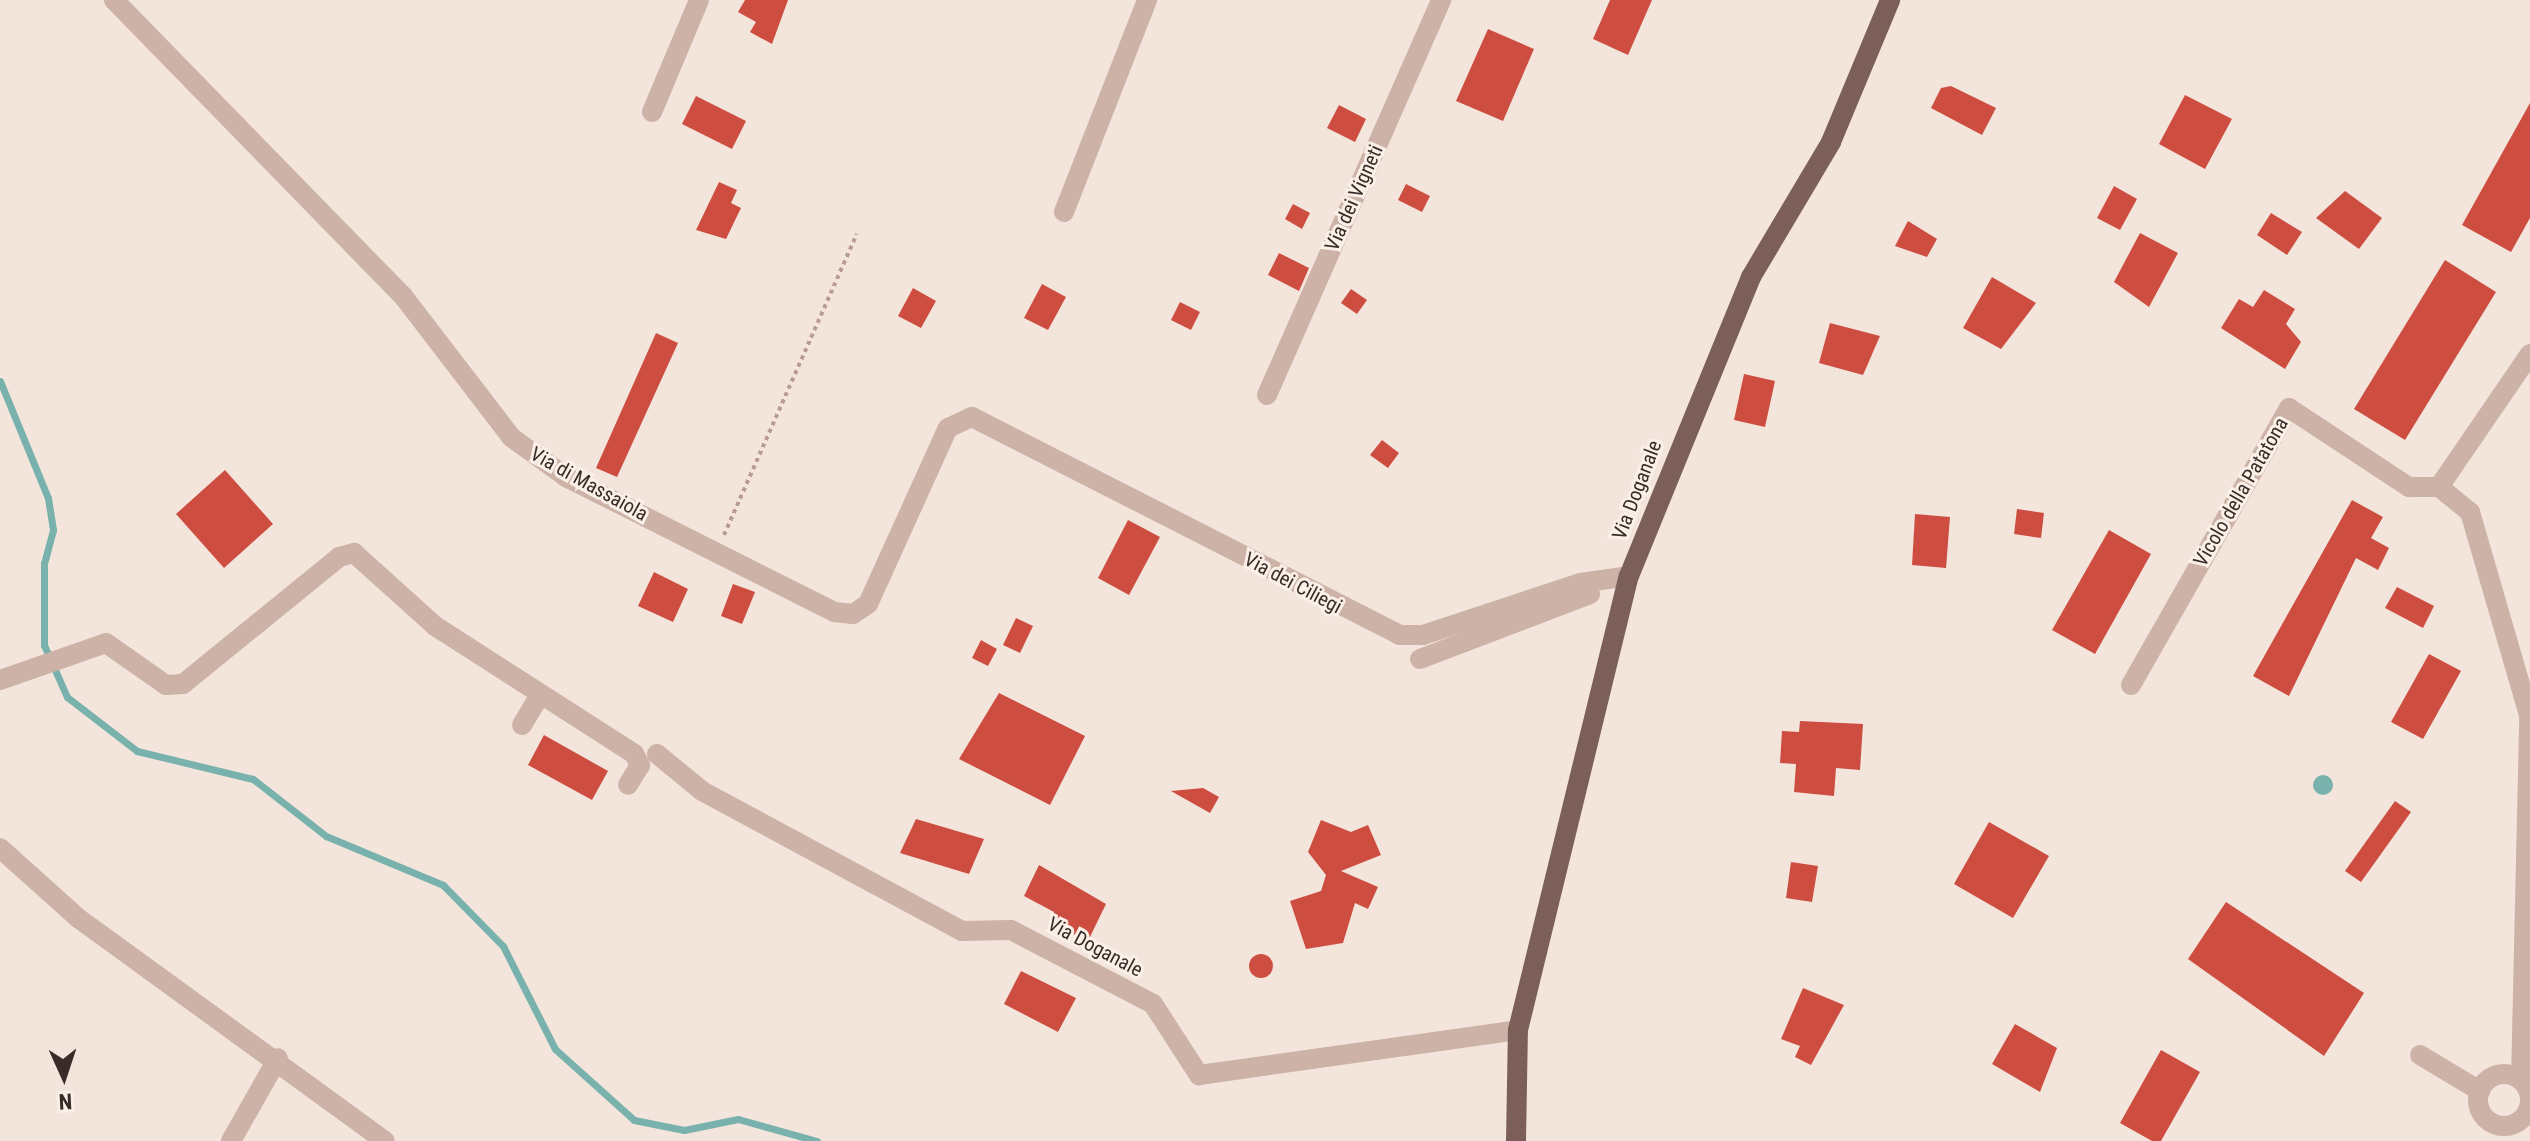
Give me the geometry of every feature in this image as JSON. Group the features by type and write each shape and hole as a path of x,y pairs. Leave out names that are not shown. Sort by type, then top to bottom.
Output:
{"main road":[{"name":"Via Doganale","path":"1516,1141 1518,1030 1628,585 1751,277 1831,142 1890,0"}],"street":[{"name":"Via di Massaiola","path":"114,0 403,296 511,437 566,477 834,612 859,613 876,591 948,428 976,418"},
{"path":"652,112 699,0"},
{"path":"1064,212 1147,0"},
{"name":"Via dei Vigneti","path":"1267,395 1441,0"},
{"path":"2420,1055 2480,1091 2489,1121 2526,1126 2530,1095 2521,1080 2530,717 2470,512 2439,487 2530,354"},
{"name":"Vicolo della Patatona","path":"2131,685 2289,408 2409,487 2439,487"},
{"name":"Via dei Ciliegi","path":"976,418 1399,635 1423,635 1580,583 1628,585"},
{"path":"2,679 82,648 115,646 158,681 183,684 339,557 354,553 420,615 634,754 640,765 628,785"},
{"path":"1420,659 1581,597 1628,585"},
{"path":"522,725 540,695"},
{"name":"Via Doganale","path":"657,754 702,791 962,931 1011,930 1153,1004 1199,1075 1518,1030"},
{"path":"0,848 78,918 162,972 385,1141"},
{"path":"231,1141 278,1058"},
{"path":"2480,1091 2498,1075 2521,1080"}],"path":[{"path":"716,554 857,234"}],"water":[{"path":"2323,775 2330,778 2333,785 2330,792 2323,795 2316,792 2313,785 2316,778"}],"building":[{"path":"745,0 788,0 772,44 750,32 756,22 738,12"},
{"path":"1610,0 1652,0 1628,55 1593,39"},
{"path":"1488,29 1534,49 1503,121 1456,101"},
{"path":"1951,86 1996,108 1982,135 1931,108 1941,88"},
{"path":"2185,95 2232,119 2205,169 2159,144"},
{"path":"696,96 746,121 732,149 682,124"},
{"path":"2530,103 2530,218 2511,252 2462,225"},
{"path":"1339,105 1366,119 1355,142 1327,128"},
{"path":"719,182 737,190 731,203 741,208 726,239 696,230"},
{"path":"1406,184 1430,196 1422,212 1398,200"},
{"path":"2114,186 2137,199 2120,230 2097,218"},
{"path":"2345,191 2382,218 2359,249 2316,218"},
{"path":"1293,204 1310,213 1302,229 1285,219"},
{"path":"2271,213 2302,232 2287,255 2257,235"},
{"path":"1908,221 1937,239 1927,257 1895,246"},
{"path":"2140,233 2178,253 2149,307 2114,282"},
{"path":"1279,253 1309,268 1299,291 1268,275"},
{"path":"2445,260 2496,292 2405,440 2354,409"},
{"path":"1992,277 2036,303 2001,349 1963,328"},
{"path":"1042,284 1066,297 1048,330 1024,318"},
{"path":"913,288 936,301 921,328 898,316"},
{"path":"1351,289 1367,300 1357,314 1341,303"},
{"path":"2264,290 2295,309 2286,324 2301,342 2285,369 2221,328 2239,299 2253,307"},
{"path":"1180,302 1200,312 1191,330 1171,320"},
{"path":"1830,323 1880,336 1863,375 1819,363"},
{"path":"656,333 678,343 617,477 596,468"},
{"path":"1744,374 1775,381 1765,427 1734,420"},
{"path":"1382,440 1399,453 1388,468 1370,455"},
{"path":"225,470 273,524 224,568 176,514"},
{"path":"2352,500 2383,517 2371,538 2389,548 2378,570 2356,558 2289,696 2253,676"},
{"path":"2017,509 2044,513 2041,538 2014,534"},
{"path":"1915,514 1950,517 1946,568 1912,565"},
{"path":"1128,520 1160,537 1129,595 1098,578"},
{"path":"2109,530 2151,554 2095,654 2052,630"},
{"path":"654,572 688,589 673,622 638,606"},
{"path":"733,584 755,592 742,624 721,616"},
{"path":"2397,587 2434,606 2423,628 2385,608"},
{"path":"1016,618 1033,626 1020,653 1003,645"},
{"path":"981,640 997,649 988,666 972,658"},
{"path":"2429,654 2461,671 2423,739 2391,722"},
{"path":"999,693 1085,736 1050,805 959,759"},
{"path":"1800,721 1863,724 1860,770 1836,768 1834,796 1794,792 1796,764 1780,763 1782,731 1799,732"},
{"path":"544,735 608,771 592,800 528,765"},
{"path":"1203,788 1219,797 1210,813 1171,791"},
{"path":"2395,801 2411,812 2361,882 2345,871"},
{"path":"916,819 984,839 969,874 900,853"},
{"path":"1321,820 1351,832 1368,825 1381,855 1341,871 1378,887 1368,909 1355,903 1343,943 1306,949 1290,901 1321,891 1326,875 1308,852"},
{"path":"1989,822 2049,856 2013,918 1954,884"},
{"path":"1791,862 1818,866 1812,902 1786,898"},
{"path":"1039,865 1106,904 1088,941 1049,922 1054,912 1024,896"},
{"path":"2226,902 2364,993 2324,1056 2188,959"},
{"path":"1261,954 1270,957 1273,966 1270,975 1261,978 1252,975 1249,966 1252,957"},
{"path":"1021,971 1076,998 1058,1032 1004,1004"},
{"path":"1803,988 1844,1005 1811,1065 1795,1057 1800,1046 1781,1039"},
{"path":"2015,1024 2057,1048 2040,1092 1992,1064"},
{"path":"2161,1050 2200,1072 2161,1141 2152,1141 2120,1123"}],"waterway":[{"path":"0,381 48,498 53,530 44,563 44,645 67,697 137,751 253,779 326,836 443,885 503,946 555,1049 634,1120 684,1130 738,1119 817,1141"}]}
